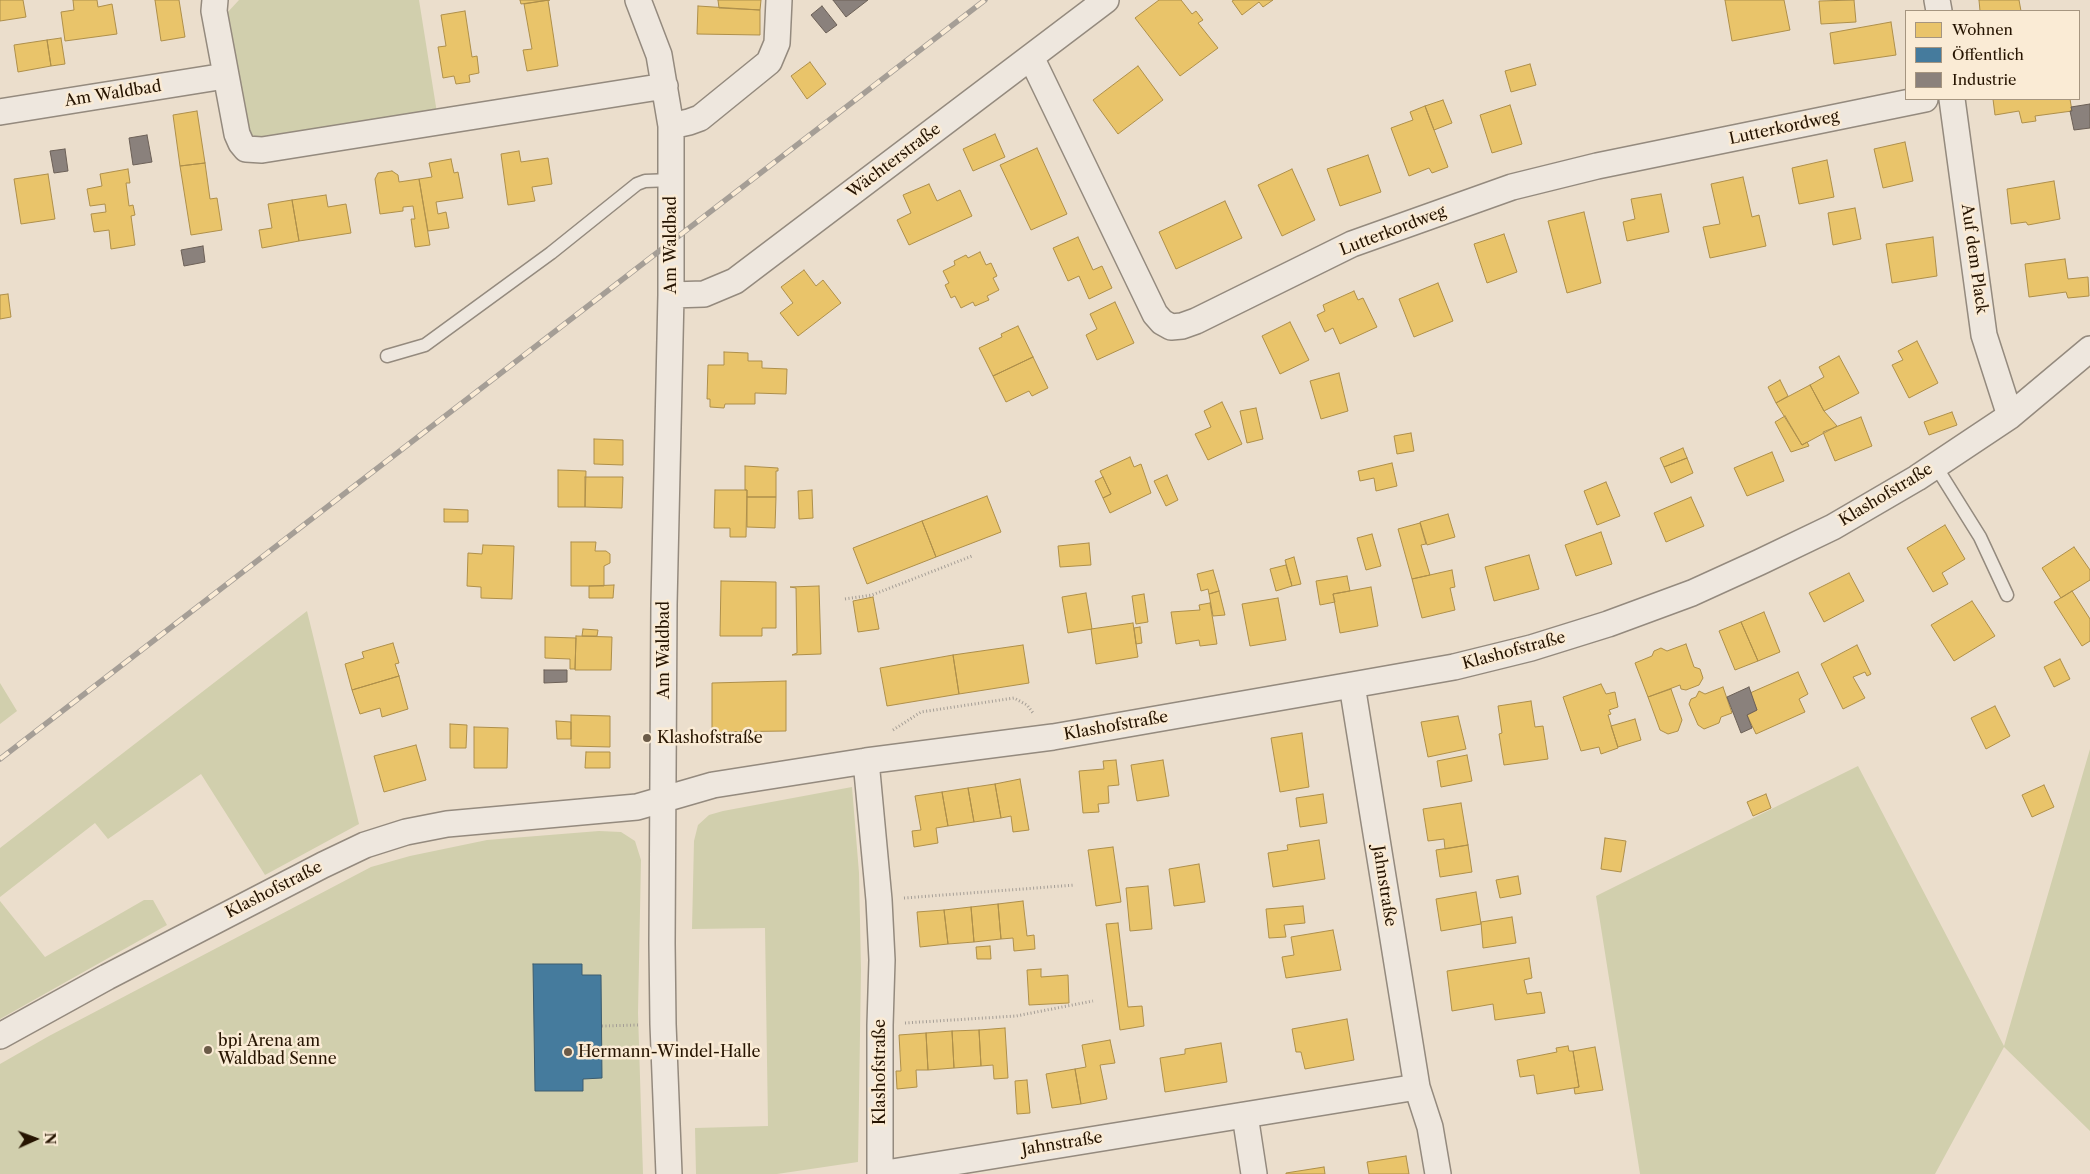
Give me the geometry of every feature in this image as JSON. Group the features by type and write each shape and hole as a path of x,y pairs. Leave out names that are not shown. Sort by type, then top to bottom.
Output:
{"street":[{"path":"215,0 214,11 225,76 241,143 246,149 255,150 665,86"},
{"name":"Am Waldbad","path":"638,0 659,55 671,126 671,295 664,604 663,799 663,1024 669,1174"},
{"path":"671,126 700,118 769,62 777,42 779,0"},
{"name":"Wächterstraße","path":"671,295 704,294 735,281 1106,0"},
{"name":"Lutterkordweg","path":"1031,58 1155,314 1162,322 1171,327 1182,326 1196,321 1352,244 1512,187 1597,166 1920,100"},
{"name":"Am Waldbad","path":"0,112 225,76"},
{"name":"Auf dem Plack","path":"1952,100 1984,335 2010,416"},
{"name":"Klashofstraße","path":"0,1036 180,939 365,845 406,832 447,824 637,807 713,785 866,761 1053,737 1454,666 1531,648 1608,624 1692,593 1833,527 1936,465 2010,416 2090,349"},
{"name":"Jahnstraße","path":"1352,685 1417,1087 1430,1127 1438,1174"},
{"name":"Klashofstraße","path":"866,761 880,900 882,960 880,1174"},
{"name":"Jahnstraße","path":"880,1174 1417,1087"},
{"path":"1245,1115 1254,1174"}],"lane":[{"path":"387,356 425,345 551,253 637,184 645,181 672,180"},
{"path":"1936,465 1980,537 2007,594"}],"path":[{"path":"845,599 872,595 972,556"},
{"path":"866,761 893,730 921,712 1014,698 1026,705 1053,737"},
{"path":"880,900 1075,885"},
{"path":"880,1025 1016,1016 1093,1001"},
{"path":"602,1026 663,1024"}],"shaded area":[{"path":"239,0 419,0 437,113 265,141 250,134 246,126 226,14"},
{"path":"307,611 359,824 265,875 201,774 108,839 95,823 0,897 0,848"},
{"path":"0,683 17,711 0,724"},
{"path":"2090,749 2090,1131 2004,1047 1935,1174 1640,1174 1596,896 1858,766 2004,1046"},
{"path":"852,787 859,873 861,970 858,1162 777,1174 696,1174 695,1128 768,1126 765,928 692,929 694,841 698,825 709,815 723,811"},
{"path":"599,831 621,832 635,841 641,860 638,1013 643,1174 0,1174 0,1064 49,1036 371,867 410,856 487,840"},
{"path":"144,900 153,900 167,925 0,1019 0,901 45,957"}],"building: Wohnen":[{"path":"0,0 23,0 26,17 0,21"},
{"path":"73,0 97,0 98,7 112,4 117,34 65,41 61,12 74,10"},
{"path":"155,0 179,0 185,37 161,41"},
{"path":"520,0 550,0 521,4"},
{"path":"548,0 558,66 527,71 523,50 532,49 524,4"},
{"path":"718,0 761,0 760,10 719,8"},
{"path":"1159,0 1181,0 1192,14 1196,11 1203,20 1198,23 1218,48 1180,76 1135,18"},
{"path":"1273,0 1263,7 1259,2 1242,15 1232,1"},
{"path":"1725,0 1784,0 1790,30 1732,41"},
{"path":"1854,0 1856,22 1821,24 1819,1"},
{"path":"1979,0 2019,0 2021,10 1980,10"},
{"path":"698,6 760,10 760,35 697,34"},
{"path":"465,11 472,57 477,56 479,73 469,75 470,82 456,84 454,76 443,78 438,47 446,46 441,15"},
{"path":"1891,22 1896,55 1834,64 1830,33"},
{"path":"61,38 65,64 51,66 47,40"},
{"path":"47,40 51,66 18,72 14,45"},
{"path":"810,62 826,84 807,99 791,76"},
{"path":"1530,64 1536,85 1511,92 1505,71"},
{"path":"1138,66 1163,100 1118,134 1093,100"},
{"path":"1443,100 1452,123 1434,130 1425,106"},
{"path":"1993,100 2070,100 2072,111 2035,116 2036,121 2022,123 2019,111 1995,115"},
{"path":"1510,105 1522,144 1492,153 1480,115"},
{"path":"1425,106 1448,167 1432,173 1429,168 1409,176 1391,128 1413,120 1410,112"},
{"path":"197,111 205,163 180,166 173,115"},
{"path":"995,134 1005,157 973,171 963,149"},
{"path":"1905,142 1913,181 1883,188 1874,149"},
{"path":"1037,148 1067,214 1031,230 1000,165"},
{"path":"519,151 521,162 548,158 552,184 532,187 535,201 508,205 501,154"},
{"path":"1368,155 1381,192 1340,206 1327,169"},
{"path":"451,159 454,173 458,172 463,198 436,202 438,214 446,212 449,228 428,231 419,179 432,177 429,163"},
{"path":"1827,160 1834,197 1799,204 1792,168"},
{"path":"205,163 210,199 217,198 222,230 191,235 180,166"},
{"path":"128,169 130,183 126,183 129,206 133,205 135,215 131,216 135,245 111,249 109,230 94,232 91,214 106,212 105,204 90,206 87,189 102,186 100,174"},
{"path":"1292,169 1315,220 1282,236 1258,185"},
{"path":"392,171 398,175 399,182 419,179 430,245 415,247 411,219 415,219 413,206 403,207 403,211 380,214 375,179 378,173"},
{"path":"48,174 55,219 21,224 14,179"},
{"path":"1743,177 1752,217 1759,215 1766,246 1710,258 1703,227 1720,224 1711,184"},
{"path":"2054,181 2060,219 2028,225 2026,222 2011,224 2007,189"},
{"path":"929,184 937,201 960,190 972,216 909,245 897,220 911,213 903,195"},
{"path":"1661,194 1669,232 1627,241 1623,222 1635,219 1631,199"},
{"path":"326,195 328,207 346,204 351,233 299,241 292,200"},
{"path":"292,200 299,241 262,248 259,230 272,228 268,204"},
{"path":"1225,201 1242,238 1176,269 1159,232"},
{"path":"1855,208 1861,239 1833,245 1828,213"},
{"path":"1584,212 1601,283 1567,293 1548,221"},
{"path":"1504,234 1517,272 1487,283 1474,244"},
{"path":"1078,237 1093,270 1102,266 1112,288 1089,299 1079,276 1068,281 1053,248"},
{"path":"1933,237 1937,276 1892,283 1886,244"},
{"path":"980,252 986,265 991,263 997,276 993,278 999,290 987,296 989,300 975,306 973,302 961,308 955,296 951,298 945,285 949,283 943,271 955,265 954,261 966,255 968,258"},
{"path":"2065,259 2068,279 2088,277 2089,296 2068,298 2066,292 2029,297 2025,264"},
{"path":"804,270 816,286 823,280 841,303 798,336 780,313 793,303 781,287"},
{"path":"1438,283 1453,321 1414,337 1399,299"},
{"path":"1354,291 1358,300 1363,298 1377,327 1340,344 1333,328 1325,332 1317,315 1325,311 1323,305"},
{"path":"8,294 11,317 0,319 0,295"},
{"path":"1115,302 1134,343 1097,360 1086,335 1097,329 1090,314"},
{"path":"1290,322 1309,360 1280,374 1262,336"},
{"path":"1018,326 1033,357 993,376 979,348 1002,337 1001,334"},
{"path":"1917,341 1938,383 1909,398 1892,365 1903,360 1898,351"},
{"path":"724,352 748,353 748,361 762,361 762,368 787,369 786,394 755,393 755,404 725,404 724,408 710,407 710,399 707,399 708,365 724,365"},
{"path":"1839,356 1859,393 1824,411 1810,385 1824,377 1819,367"},
{"path":"1033,357 1048,388 1032,396 1029,391 1006,402 993,376"},
{"path":"1339,373 1348,411 1321,419 1310,381"},
{"path":"1780,380 1788,396 1776,403 1768,387"},
{"path":"1810,385 1824,411 1837,426 1802,445 1776,403"},
{"path":"1222,402 1242,444 1208,460 1195,434 1211,427 1204,411"},
{"path":"1256,408 1263,439 1247,443 1240,411"},
{"path":"1952,412 1957,425 1929,435 1924,422"},
{"path":"1785,416 1802,445 1807,442 1809,446 1791,452 1775,422"},
{"path":"1861,417 1872,446 1835,461 1823,432"},
{"path":"1411,433 1414,451 1397,454 1394,436"},
{"path":"594,439 623,440 623,465 594,464"},
{"path":"1683,448 1687,458 1664,467 1660,458"},
{"path":"1772,452 1784,481 1747,496 1734,468"},
{"path":"1130,457 1134,467 1141,464 1151,493 1110,513 1103,498 1111,494 1100,471"},
{"path":"1687,458 1693,473 1671,483 1664,467"},
{"path":"1392,463 1397,486 1376,491 1374,478 1360,481 1358,471"},
{"path":"745,466 778,468 778,471 776,471 776,497 747,497 747,490 745,490"},
{"path":"558,470 586,471 585,507 558,507"},
{"path":"1167,475 1178,500 1166,506 1154,481"},
{"path":"585,477 623,477 622,508 585,507"},
{"path":"1103,477 1111,494 1103,498 1095,481"},
{"path":"1606,482 1620,516 1597,525 1584,491"},
{"path":"715,490 747,490 746,537 730,537 730,528 714,528"},
{"path":"812,490 813,518 799,519 798,491"},
{"path":"987,496 1001,532 936,557 922,521"},
{"path":"747,497 776,497 775,528 747,527"},
{"path":"1691,497 1704,526 1666,542 1654,513"},
{"path":"444,509 468,510 468,522 444,522"},
{"path":"1448,514 1455,537 1427,545 1420,522"},
{"path":"922,521 936,557 867,584 853,548"},
{"path":"1420,523 1426,544 1421,545 1430,575 1412,579 1398,529"},
{"path":"1945,525 1965,559 1942,573 1948,584 1933,592 1907,548"},
{"path":"1601,532 1612,564 1576,576 1565,545"},
{"path":"1372,534 1381,566 1366,570 1357,538"},
{"path":"571,542 596,542 595,551 606,551 610,554 610,563 604,566 604,586 571,586"},
{"path":"1089,543 1091,565 1060,567 1058,546"},
{"path":"483,545 514,546 512,599 481,598 481,587 467,586 468,553 482,554"},
{"path":"2074,547 2090,570 2090,580 2061,598 2042,568"},
{"path":"1529,555 1539,589 1494,601 1485,567"},
{"path":"1294,557 1301,584 1292,586 1285,560"},
{"path":"1286,565 1292,586 1276,591 1270,569"},
{"path":"1213,570 1219,591 1209,594 1208,589 1201,591 1197,574"},
{"path":"1452,570 1455,587 1450,588 1455,610 1422,618 1412,579"},
{"path":"1849,573 1864,601 1824,622 1809,593"},
{"path":"1347,576 1350,591 1333,594 1335,602 1320,605 1316,581"},
{"path":"721,581 776,582 776,628 762,628 762,636 720,636"},
{"path":"614,585 613,598 589,598 589,586"},
{"path":"819,586 821,654 792,655 797,653 796,588 790,587"},
{"path":"1371,587 1378,626 1340,633 1333,594"},
{"path":"1219,591 1225,615 1213,616 1209,594"},
{"path":"2072,591 2090,619 2090,641 2082,646 2054,602"},
{"path":"1086,593 1092,629 1068,633 1062,597"},
{"path":"1144,594 1148,622 1136,624 1132,596"},
{"path":"873,597 879,629 858,632 853,601"},
{"path":"1278,598 1286,640 1250,646 1242,604"},
{"path":"1972,601 1995,636 1954,661 1931,625"},
{"path":"1210,603 1217,644 1200,646 1199,640 1176,644 1171,612 1200,610 1199,605"},
{"path":"1764,612 1780,652 1758,661 1741,622"},
{"path":"1741,622 1758,661 1735,670 1719,631"},
{"path":"1133,623 1138,657 1096,664 1091,629"},
{"path":"1140,627 1142,643 1136,644 1134,628"},
{"path":"583,629 598,630 597,636 582,636"},
{"path":"576,636 612,637 611,670 575,670"},
{"path":"545,637 576,638 575,669 570,669 570,659 545,658"},
{"path":"393,643 399,663 395,664 399,676 352,690 345,664 364,658 362,652"},
{"path":"1686,644 1694,667 1700,669 1703,678 1699,685 1686,690 1681,689 1680,685 1648,697 1635,663 1652,656 1654,651 1661,648 1667,651"},
{"path":"1023,645 1029,683 959,694 953,655"},
{"path":"1857,645 1871,674 1867,676 1865,672 1853,677 1865,698 1843,709 1821,664"},
{"path":"953,655 959,694 887,706 880,668"},
{"path":"2060,659 2070,679 2054,687 2044,667"},
{"path":"1798,672 1808,694 1799,699 1805,712 1756,734 1747,715 1757,710 1750,693"},
{"path":"399,676 408,709 382,717 380,708 360,714 352,690"},
{"path":"786,681 786,731 712,732 712,683"},
{"path":"1601,684 1606,694 1615,692 1618,707 1609,710 1611,714 1608,715 1618,748 1601,754 1599,747 1581,751 1563,697"},
{"path":"1723,687 1732,713 1721,717 1719,723 1704,729 1698,725 1689,704 1691,699 1696,697 1699,691 1705,694"},
{"path":"1671,689 1682,720 1678,731 1668,734 1660,730 1648,697"},
{"path":"1531,701 1535,727 1543,726 1548,759 1504,765 1499,734 1502,733 1498,706"},
{"path":"1995,706 2010,736 1986,749 1971,718"},
{"path":"571,715 610,716 610,747 571,746"},
{"path":"1458,716 1466,749 1428,757 1421,722"},
{"path":"1635,719 1641,740 1618,747 1611,726"},
{"path":"556,721 571,722 571,739 557,739"},
{"path":"450,724 467,725 466,748 450,748"},
{"path":"474,727 508,728 507,768 474,768"},
{"path":"1302,733 1309,787 1280,792 1271,738"},
{"path":"416,745 426,780 384,792 374,756"},
{"path":"586,752 610,752 610,768 585,768"},
{"path":"1467,755 1472,781 1441,787 1437,761"},
{"path":"1116,760 1119,785 1108,786 1109,803 1098,804 1099,812 1083,813 1079,771 1104,769 1103,761"},
{"path":"1163,760 1169,796 1137,801 1131,765"},
{"path":"1020,779 1029,830 1013,832 1011,816 1001,818 995,784"},
{"path":"995,784 1001,818 974,822 968,788"},
{"path":"2044,785 2054,807 2032,817 2022,795"},
{"path":"968,788 974,822 948,826 942,792"},
{"path":"942,792 948,826 936,828 938,843 914,847 912,831 921,830 915,796"},
{"path":"1323,794 1327,823 1300,827 1296,798"},
{"path":"1766,794 1771,808 1753,816 1747,802"},
{"path":"1461,803 1468,845 1445,849 1444,839 1428,841 1423,809"},
{"path":"1605,838 1626,841 1621,872 1601,869"},
{"path":"1319,840 1325,879 1273,887 1268,853 1288,850 1287,845"},
{"path":"1468,845 1472,872 1440,877 1436,850"},
{"path":"1113,847 1121,902 1096,906 1088,850"},
{"path":"1199,864 1205,902 1174,906 1169,869"},
{"path":"1518,876 1521,894 1500,898 1496,880"},
{"path":"1148,886 1152,929 1130,931 1126,888"},
{"path":"1476,892 1481,924 1441,931 1436,899"},
{"path":"1023,901 1027,936 1034,935 1035,949 1014,951 1013,938 1001,939 998,904"},
{"path":"998,904 1001,939 974,942 971,907"},
{"path":"1303,906 1305,923 1284,925 1286,937 1269,938 1266,909"},
{"path":"971,907 974,942 948,944 944,910"},
{"path":"944,910 948,944 920,947 917,912"},
{"path":"1512,917 1516,943 1483,948 1481,922"},
{"path":"1118,923 1128,1007 1142,1006 1144,1026 1120,1030 1106,924"},
{"path":"1333,930 1341,970 1286,978 1282,957 1294,955 1291,937"},
{"path":"990,946 991,959 977,959 976,947"},
{"path":"1529,958 1532,978 1524,980 1527,994 1541,992 1545,1013 1495,1020 1493,1004 1452,1011 1447,971"},
{"path":"1041,969 1041,977 1068,975 1069,1003 1029,1005 1027,970"},
{"path":"1347,1019 1354,1060 1305,1069 1301,1052 1296,1052 1292,1029"},
{"path":"1005,1028 1008,1078 994,1079 993,1065 981,1066 979,1030"},
{"path":"979,1030 981,1066 954,1068 952,1031"},
{"path":"952,1031 954,1068 928,1070 926,1033"},
{"path":"926,1033 928,1070 916,1070 917,1087 897,1089 896,1071 901,1071 899,1035"},
{"path":"1110,1040 1115,1063 1100,1065 1107,1099 1081,1104 1075,1069 1086,1067 1082,1045"},
{"path":"1221,1043 1227,1082 1165,1092 1160,1058 1185,1054 1185,1049"},
{"path":"1568,1046 1569,1051 1573,1051 1579,1087 1537,1094 1534,1075 1520,1077 1517,1060 1557,1052 1556,1048"},
{"path":"1595,1047 1603,1090 1575,1094 1574,1088 1579,1087 1573,1051"},
{"path":"1075,1069 1081,1104 1052,1108 1046,1074"},
{"path":"1027,1080 1030,1113 1017,1114 1015,1081"},
{"path":"1406,1156 1409,1174 1369,1174 1367,1162"},
{"path":"1324,1167 1325,1174 1286,1174 1286,1173"}],"building: Öffentlich":[{"name":"Hermann-Windel-Halle","path":"533,964 582,964 582,975 601,975 602,1078 583,1079 583,1091 535,1091"}],"building: Industrie":[{"path":"833,0 868,0 846,17"},
{"path":"822,6 837,25 826,33 811,15"},
{"path":"2090,104 2090,128 2074,130 2070,111 2072,111 2071,107"},
{"path":"147,135 152,162 133,165 129,138"},
{"path":"65,149 68,171 54,173 50,151"},
{"path":"203,246 205,262 184,266 181,250"},
{"path":"544,670 567,670 567,682 544,683"},
{"path":"1749,687 1757,710 1747,715 1752,728 1741,733 1727,697"}],"railway":[{"path":"0,759 985,0"}],"place":[{"name":"Klashofstraße","path":"647,738"},
{"name":"bpi Arena am Waldbad Senne","path":"208,1050"},
{"name":"Hermann-Windel-Halle","path":"568,1052"}]}
